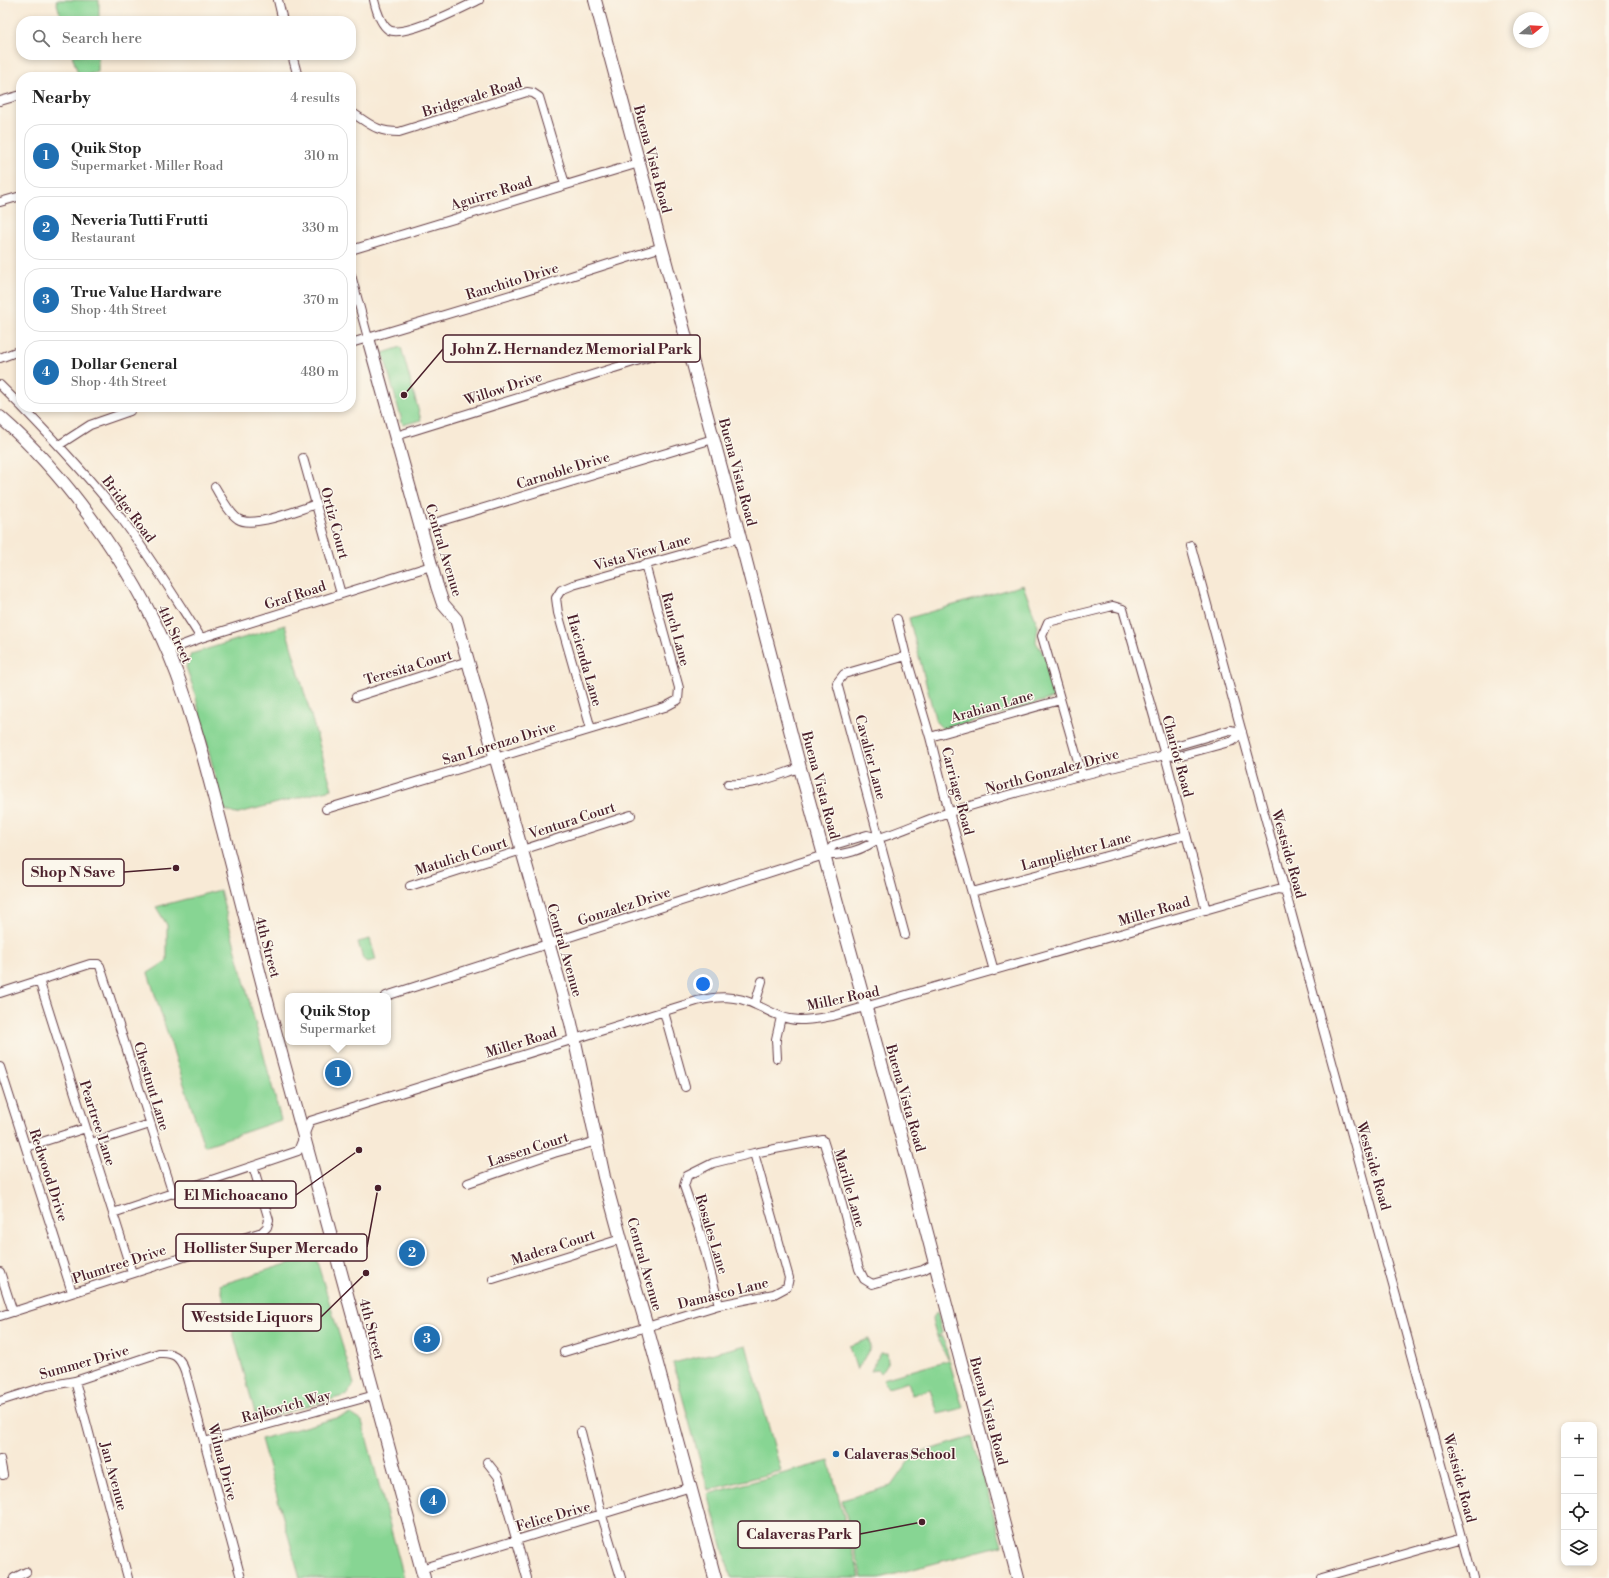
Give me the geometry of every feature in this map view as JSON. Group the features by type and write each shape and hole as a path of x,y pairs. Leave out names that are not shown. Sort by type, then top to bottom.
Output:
{"street":[{"path":"278,0 282,16"},
{"path":"374,0 384,24 389,29 398,32 439,19 479,0"},
{"name":"Buena Vista Road","path":"595,0 740,538 800,768 907,1157 1018,1578"},
{"path":"293,60 297,72"},
{"name":"Bridgevale Road","path":"356,116 365,123 384,132 399,132 471,111 527,92 533,93 539,97 565,184"},
{"path":"0,101 16,96"},
{"name":"Aguirre Road","path":"356,248 639,162"},
{"path":"0,202 16,197"},
{"name":"Ranchito Drive","path":"356,342 532,289 662,247"},
{"path":"356,294 368,338"},
{"name":"Central Avenue","path":"368,338 431,566 442,601 456,619 548,944 574,1040 621,1239 647,1327 716,1578"},
{"name":"Willow Drive","path":"396,436 688,345"},
{"path":"0,358 16,352"},
{"name":"Bridge Road","path":"0,385 16,402"},
{"name":"Bridge Road","path":"26,412 59,445 99,490 132,532 201,638"},
{"path":"59,445 90,425 127,412"},
{"name":"4th Street","path":"0,417 60,479 96,525 130,578 167,651 180,684 206,769 422,1574"},
{"name":"Carnoble Drive","path":"421,527 713,439"},
{"name":"Ortiz Court","path":"303,458 341,594"},
{"path":"215,486 234,516 246,523 259,522 317,504"},
{"name":"Vista View Lane","path":"556,598 561,590 573,585 740,538"},
{"name":"Westside Road","path":"1191,546 1285,887 1284,890 1288,896 1473,1578"},
{"name":"Ranch Lane","path":"645,564 679,688 678,700"},
{"name":"Graf Road","path":"167,651 201,638 431,566"},
{"name":"Hacienda Lane","path":"556,598 591,729"},
{"name":"Chariot Road","path":"1060,700 1042,636 1048,622 1113,606 1123,609 1165,755 1206,910"},
{"name":"Carriage Road","path":"897,619 994,971"},
{"name":"Cavalier Lane","path":"905,935 837,683 844,674 906,656"},
{"name":"Teresita Court","path":"356,697 468,662"},
{"name":"San Lorenzo Drive","path":"326,810 665,707 678,700"},
{"path":"1060,700 1082,775"},
{"name":"Arabian Lane","path":"930,737 1060,700"},
{"name":"North Gonzalez Drive","path":"1165,755 1174,746 1230,730 1242,732"},
{"name":"North Gonzalez Drive","path":"824,855 837,856 870,845 879,838 898,833 949,812 1082,775 1165,755 1178,756 1233,742 1242,732"},
{"path":"728,784 744,785 754,783 800,768"},
{"name":"Ventura Court","path":"521,850 631,815"},
{"name":"Lamplighter Lane","path":"972,892 1186,835"},
{"name":"Matulich Court","path":"410,886 521,850"},
{"name":"Gonzalez Drive","path":"391,994 824,855"},
{"name":"Miller Road","path":"253,1166 298,1151 303,1135 310,1121 697,1001 721,996 735,998 755,1004 781,1017 801,1020 815,1019 865,1008 1278,889 1284,890"},
{"name":"Chestnut Lane","path":"39,980 95,963 100,966 173,1194"},
{"path":"0,993 39,980"},
{"name":"Peartree Lane","path":"39,980 132,1273"},
{"path":"755,1004 762,981"},
{"path":"664,1012 684,1087"},
{"path":"777,1058 776,1039 781,1017"},
{"name":"Redwood Drive","path":"0,1067 72,1292"},
{"path":"91,1143 150,1124"},
{"path":"26,1147 86,1128"},
{"name":"Marille Lane","path":"713,1163 754,1153 823,1140 859,1269 864,1279 872,1284 923,1270 934,1264"},
{"name":"Lassen Court","path":"468,1183 554,1153 597,1141"},
{"name":"Damasco Lane","path":"564,1352 718,1305 774,1294 787,1287 789,1278 754,1153"},
{"name":"Rosales Lane","path":"713,1163 687,1176 684,1186 701,1235 718,1305"},
{"path":"113,1213 253,1166"},
{"name":"Plumtree Drive","path":"0,1316 262,1232 267,1227 269,1220 253,1166"},
{"name":"Madera Court","path":"493,1279 621,1239"},
{"path":"0,1272 13,1312"},
{"name":"Summer Drive","path":"0,1401 47,1386 75,1381 159,1353 170,1353 176,1356"},
{"name":"Wilma Drive","path":"176,1356 181,1361 185,1370 241,1578"},
{"name":"Jan Avenue","path":"75,1381 128,1578"},
{"name":"Rajkovich Way","path":"204,1442 375,1395"},
{"path":"581,1432 602,1516 621,1578"},
{"path":"0,1459 3,1476"},
{"path":"487,1462 498,1476 501,1484 527,1578"},
{"name":"Felice Drive","path":"422,1574 517,1539 602,1516 691,1487"},
{"name":"Westside Road","path":"1321,1578 1462,1538"},
{"path":"14,1578 26,1572"}],"green space":[{"path":"56,0 99,0 99,16 61,16"},
{"path":"74,60 98,60 98,72 77,72"},
{"path":"401,347 421,420 403,425 383,353"},
{"path":"1023,585 1038,626 1036,642 1046,658 1057,697 943,729 936,722 909,618"},
{"path":"285,625 332,789 235,814 223,809 194,690 186,667 191,654"},
{"path":"220,890 281,1120 204,1146 148,973 167,961 167,925 156,907"},
{"path":"370,939 376,960 367,962 363,959 358,942"},
{"path":"315,1255 354,1384 347,1395 257,1420 220,1285"},
{"path":"937,1312 942,1333 937,1337 932,1319"},
{"path":"943,1336 949,1359 940,1345 937,1337"},
{"path":"869,1339 870,1348 857,1370 849,1346"},
{"path":"746,1345 781,1471 708,1490 673,1363"},
{"path":"880,1353 887,1353 888,1362 881,1373 877,1370 871,1371"},
{"path":"949,1360 963,1408 938,1414 930,1389 912,1395 908,1382 888,1388 883,1379"},
{"path":"351,1414 362,1421 404,1578 300,1578 261,1439"},
{"path":"972,1437 1002,1545 880,1578 862,1578 842,1500 891,1486 913,1455"},
{"path":"829,1461 860,1578 731,1578 708,1494"}],"place":[{"name":"John Z. Hernandez Memorial Park","path":"404,395"},
{"name":"Shop N Save","path":"176,868"},
{"name":"Quik Stop","path":"338,1073"},
{"name":"El Michoacano","path":"359,1150"},
{"name":"Hollister Super Mercado","path":"378,1188"},
{"name":"Neveria Tutti Frutti","path":"412,1253"},
{"name":"Westside Liquors","path":"366,1273"},
{"name":"True Value Hardware","path":"427,1339"},
{"name":"Calaveras School","path":"836,1454"},
{"name":"Dollar General","path":"433,1501"},
{"name":"Calaveras Park","path":"922,1522"}]}
